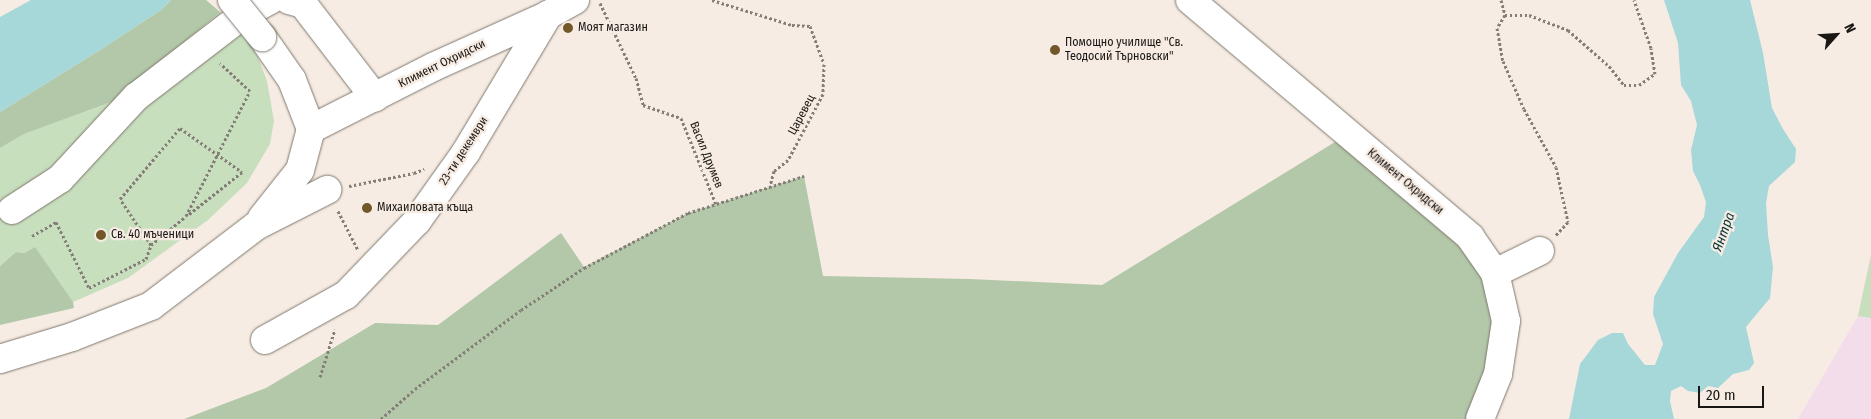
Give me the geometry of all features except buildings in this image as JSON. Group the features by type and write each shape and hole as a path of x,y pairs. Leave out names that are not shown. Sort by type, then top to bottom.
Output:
{"street":[{"path":"232,0 262,37 292,80 311,130 300,170 256,226"},
{"path":"12,210 60,179 136,97 244,14 270,0"},
{"path":"288,0 304,4 375,98"},
{"name":"Климент Охридски","path":"311,130 433,67 548,15 574,0"},
{"name":"Климент Охридски","path":"1190,0 1470,237 1495,273 1506,321 1498,374 1480,419"},
{"name":"23-ти декември","path":"265,340 346,295 417,222 466,152 548,15"},
{"path":"0,359 72,337 151,306 256,226 327,190"},
{"path":"1495,273 1540,251"}],"path":[{"name":"Васил Друмев","path":"599,0 636,78 643,105 682,118 716,204"},
{"name":"Царевец","path":"712,0 792,24 810,26 824,64 823,94 788,160 774,171 770,186"},
{"path":"1501,0 1505,15 1496,28 1503,61 1524,109 1556,167 1568,222 1540,251"},
{"path":"1505,15 1529,15 1568,30 1609,66 1624,85 1639,85 1655,74 1650,48 1634,0"},
{"path":"186,216 250,91 201,46"},
{"path":"32,236 56,222 89,288 146,259 151,245 242,172 180,128 120,199 151,245"},
{"path":"369,271 327,190 414,173 431,166"},
{"path":"381,419 415,389 584,268 688,213 804,176"},
{"path":"320,377 346,295"}],"shaded area":[{"path":"1871,255 1871,419 1798,419 1858,316"}],"green space":[{"path":"171,0 206,0 220,12 114,101 24,134 0,148 0,112 100,50 161,10"},
{"path":"220,12 241,33 257,54 267,81 274,121 270,144 247,183 208,220 128,278 73,302 25,253 16,252 0,266 0,148 24,134 114,101"},
{"path":"1348,134 1470,237 1506,321 1480,419 184,419 266,388 375,323 438,325 561,233 584,267 688,213 804,176 823,276 970,279 1102,285"},
{"path":"35,247 73,302 74,308 0,325 0,266 16,252 25,253"},
{"path":"1871,255 1871,318 1858,316"}],"water":[{"path":"31,0 171,0 161,10 100,50 0,112 0,17"},
{"name":"Янтра","path":"1664,0 1750,0 1763,53 1772,108 1796,149 1795,162 1769,186 1766,203 1773,267 1770,298 1746,327 1754,363 1749,370 1733,374 1718,388 1708,386 1700,393 1688,391 1681,386 1671,391 1670,401 1674,419 1569,419 1580,364 1598,340 1612,333 1623,333 1628,344 1645,365 1655,365 1663,344 1653,314 1654,297 1678,253 1704,217 1706,202 1693,171 1691,150 1697,125 1691,101 1681,85 1678,43"}],"place":[{"name":"Моят магазин","path":"568,28"},
{"name":"Помощно училище \"Св. Теодосий Търновски\"","path":"1055,50"},
{"name":"Михаиловата къща","path":"367,208"},
{"name":"Св. 40 мъченици","path":"101,235"}]}
